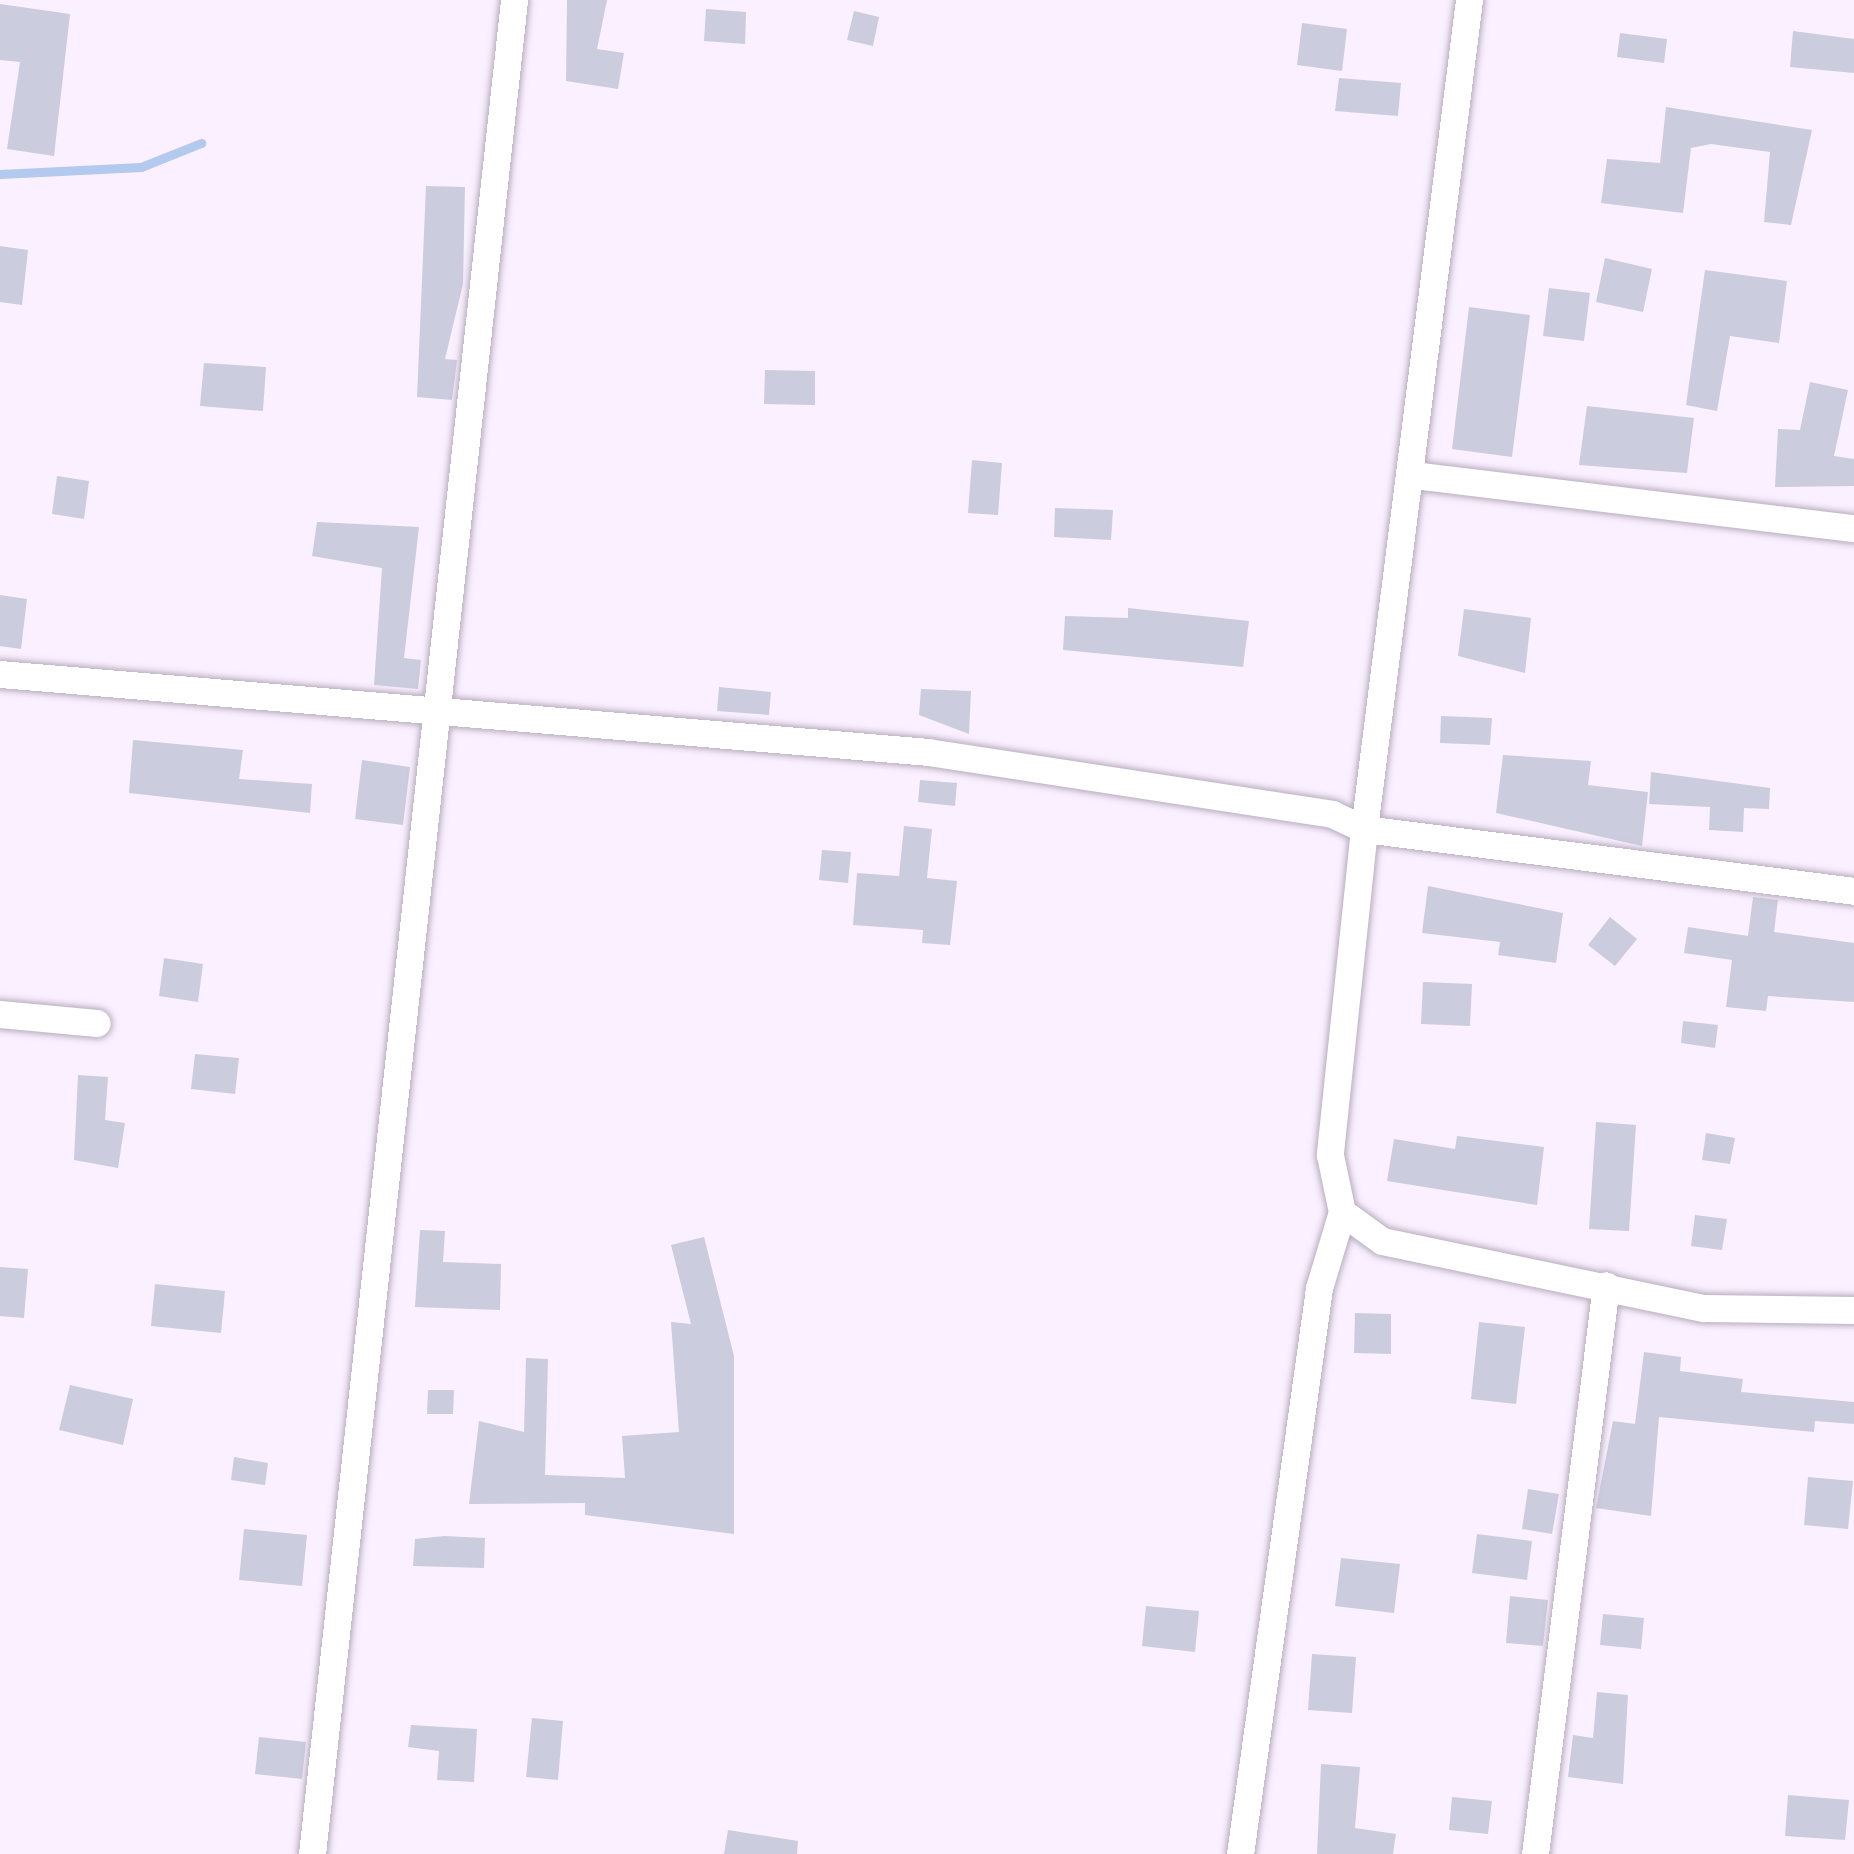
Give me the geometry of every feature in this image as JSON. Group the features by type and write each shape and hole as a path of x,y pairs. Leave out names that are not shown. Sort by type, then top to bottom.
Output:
{"street":[{"path":"312,1854 514,0"},
{"path":"1240,1854 1318,1288 1342,1212 1330,1155 1364,829 1413,475 1469,0"},
{"path":"1413,475 1854,528"},
{"path":"0,674 928,752 1296,805 1364,829 1854,891"},
{"path":"0,1014 97,1023"},
{"path":"1342,1212 1382,1241 1705,1308 1854,1310"},
{"path":"1535,1854 1606,1285"}],"building":[{"path":"567,0 607,0 597,49 624,53 618,89 566,81"},
{"path":"0,4 70,14 54,156 7,149 20,62 0,60"},
{"path":"706,9 746,12 745,44 704,41"},
{"path":"854,11 879,17 873,46 847,40"},
{"path":"1302,23 1347,29 1342,71 1297,65"},
{"path":"1793,31 1854,39 1854,73 1790,67"},
{"path":"1620,33 1667,39 1664,63 1617,57"},
{"path":"1339,78 1401,83 1398,116 1335,111"},
{"path":"1666,107 1812,130 1791,225 1764,222 1770,152 1711,144 1691,148 1683,213 1601,203 1607,159 1660,163"},
{"path":"426,186 465,187 463,284 445,359 457,360 452,400 417,397"},
{"path":"0,246 28,250 22,305 0,302"},
{"path":"1605,258 1652,269 1643,312 1596,302"},
{"path":"1705,270 1787,281 1779,343 1730,336 1717,411 1686,405"},
{"path":"1549,288 1590,293 1584,341 1543,336"},
{"path":"1469,307 1530,315 1512,457 1452,449"},
{"path":"204,363 266,367 263,411 200,406"},
{"path":"765,370 815,371 815,405 764,404"},
{"path":"1810,382 1848,390 1834,456 1854,459 1854,486 1775,487 1778,429 1800,430"},
{"path":"1587,406 1694,418 1687,473 1579,465"},
{"path":"972,460 1002,463 998,515 968,513"},
{"path":"57,476 89,481 84,519 52,514"},
{"path":"1055,508 1113,510 1111,540 1054,537"},
{"path":"317,522 419,527 404,658 421,660 418,689 374,685 382,568 312,556"},
{"path":"0,595 27,599 21,649 0,646"},
{"path":"1128,608 1249,621 1243,667 1063,650 1065,616 1128,618"},
{"path":"1464,609 1531,618 1525,673 1458,656"},
{"path":"719,687 771,692 769,715 717,711"},
{"path":"921,689 971,691 969,734 919,715"},
{"path":"1441,716 1492,718 1490,745 1440,743"},
{"path":"133,740 243,750 239,779 312,784 310,813 129,793"},
{"path":"1503,755 1591,761 1588,785 1648,792 1642,846 1496,813"},
{"path":"362,760 410,767 403,825 355,819"},
{"path":"1651,772 1770,788 1769,809 1744,808 1743,832 1709,830 1710,807 1649,804"},
{"path":"920,780 957,783 955,806 918,802"},
{"path":"904,826 932,829 927,878 957,881 950,945 922,943 923,930 853,925 857,873 899,876"},
{"path":"822,850 851,852 848,883 819,880"},
{"path":"1428,886 1563,913 1556,963 1498,955 1500,942 1422,933"},
{"path":"1753,897 1778,900 1774,932 1854,943 1854,1002 1768,996 1766,1011 1726,1007 1732,960 1684,953 1688,927 1748,936"},
{"path":"1610,917 1637,939 1615,966 1588,945"},
{"path":"164,958 203,964 198,1002 159,996"},
{"path":"1423,982 1472,984 1470,1026 1421,1024"},
{"path":"1683,1021 1718,1025 1715,1048 1681,1043"},
{"path":"195,1054 239,1058 235,1094 191,1089"},
{"path":"78,1075 108,1077 105,1120 125,1123 118,1168 74,1160"},
{"path":"1596,1122 1636,1125 1629,1231 1589,1229"},
{"path":"1706,1133 1735,1138 1730,1164 1702,1160"},
{"path":"1457,1136 1544,1147 1537,1205 1387,1181 1394,1139 1455,1149"},
{"path":"1695,1215 1727,1219 1722,1250 1691,1246"},
{"path":"420,1230 445,1231 443,1262 501,1264 500,1310 415,1307"},
{"path":"704,1237 734,1356 734,1534 585,1515 585,1503 469,1504 479,1421 524,1432 526,1358 548,1359 545,1475 625,1478 622,1436 679,1432 671,1322 691,1324 671,1245"},
{"path":"0,1267 28,1269 24,1318 0,1316"},
{"path":"155,1284 225,1291 221,1333 151,1326"},
{"path":"1355,1313 1391,1314 1391,1354 1354,1353"},
{"path":"1479,1322 1525,1327 1516,1404 1471,1399"},
{"path":"1644,1352 1681,1357 1680,1371 1743,1379 1741,1392 1854,1402 1854,1424 1815,1421 1814,1432 1659,1417 1651,1516 1596,1508 1613,1421 1635,1424"},
{"path":"70,1385 133,1399 123,1445 59,1430"},
{"path":"428,1390 454,1390 453,1414 427,1414"},
{"path":"234,1457 268,1463 265,1485 231,1480"},
{"path":"1808,1477 1853,1481 1848,1529 1804,1525"},
{"path":"1528,1489 1559,1494 1552,1534 1522,1529"},
{"path":"244,1529 307,1535 302,1586 239,1580"},
{"path":"1477,1534 1532,1541 1527,1580 1472,1573"},
{"path":"485,1538 484,1568 413,1566 415,1539"},
{"path":"1341,1558 1400,1564 1394,1613 1335,1606"},
{"path":"1510,1596 1548,1600 1543,1646 1506,1643"},
{"path":"1146,1606 1199,1611 1195,1652 1142,1646"},
{"path":"1603,1614 1644,1618 1641,1649 1600,1645"},
{"path":"1312,1654 1356,1657 1352,1713 1308,1710"},
{"path":"1597,1692 1628,1695 1623,1784 1568,1777 1573,1735 1593,1738"},
{"path":"532,1718 563,1721 558,1780 526,1777"},
{"path":"411,1725 477,1729 474,1782 437,1780 439,1751 408,1747"},
{"path":"259,1737 306,1742 302,1779 255,1774"},
{"path":"1321,1764 1360,1767 1355,1828 1396,1834 1393,1854 1317,1854"},
{"path":"1788,1795 1849,1800 1845,1840 1785,1836"},
{"path":"1452,1797 1492,1801 1488,1834 1449,1830"},
{"path":"728,1830 798,1841 797,1854 724,1854"}],"waterway":[{"path":"0,174 141,167 201,143"}]}
